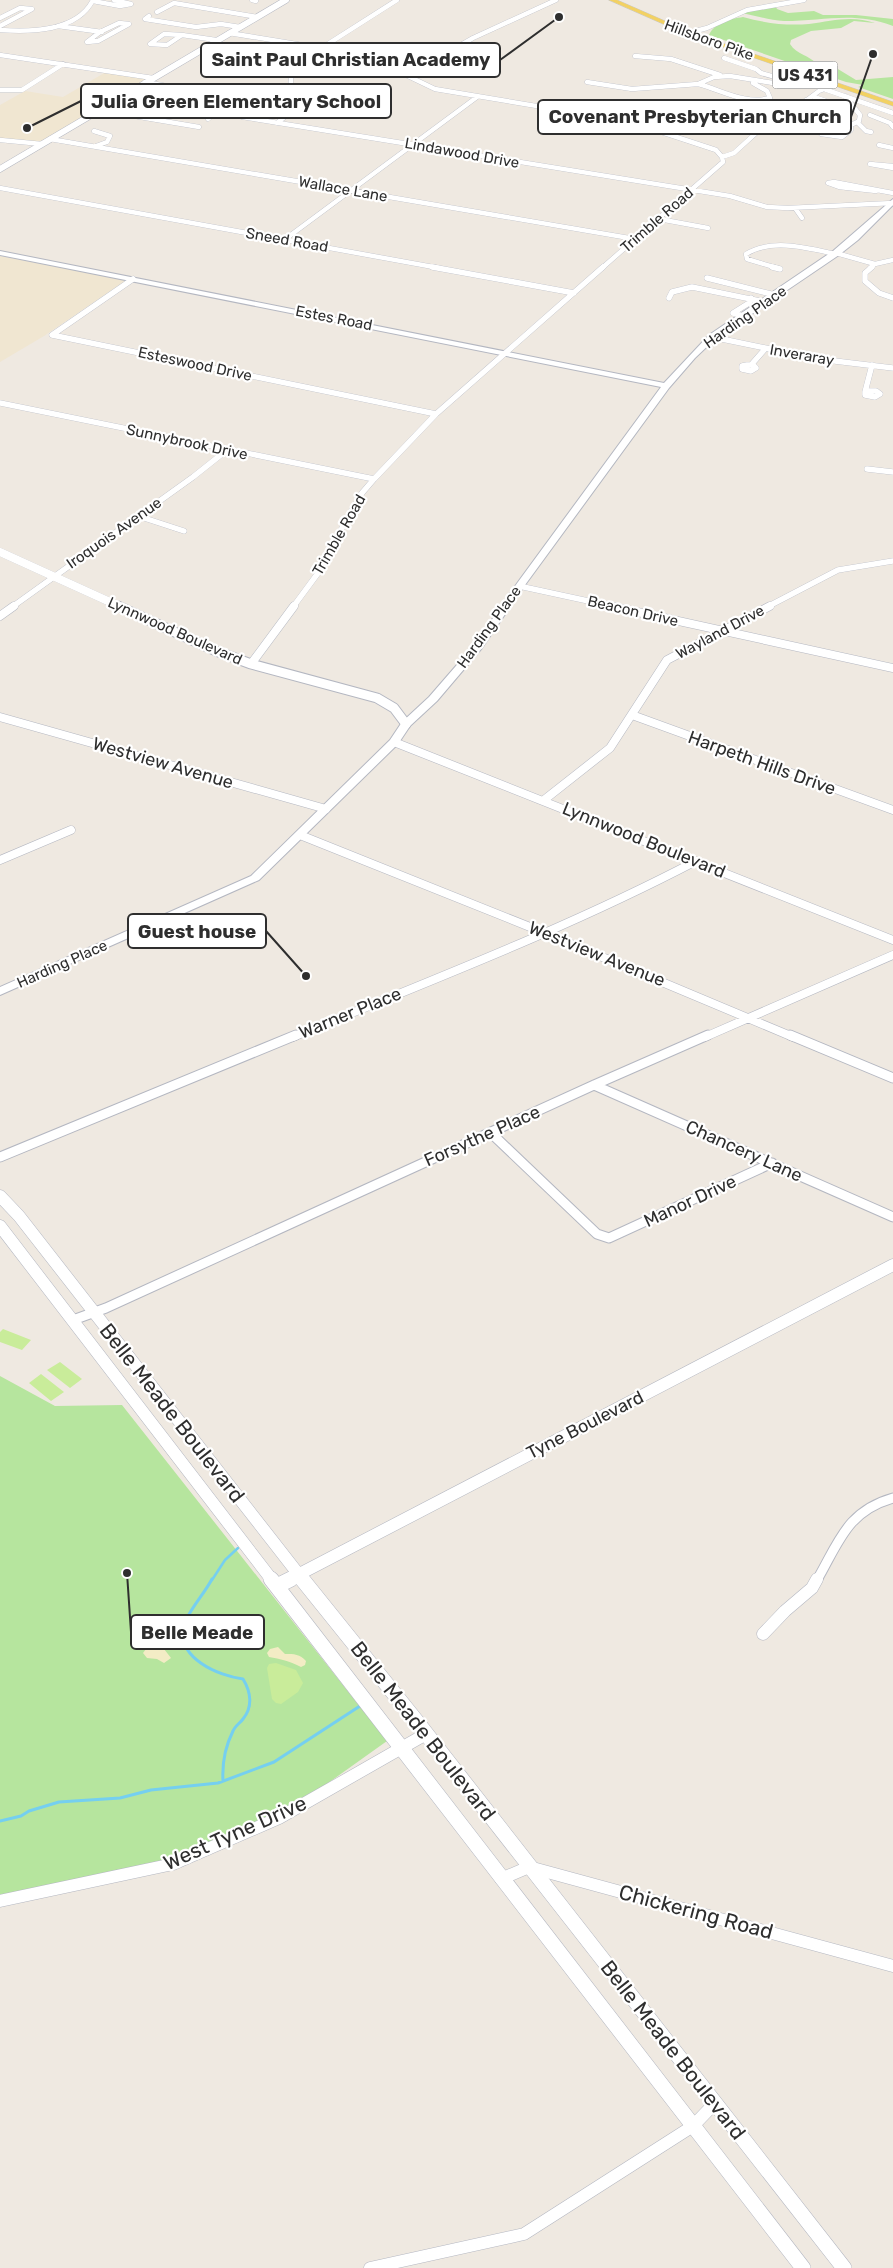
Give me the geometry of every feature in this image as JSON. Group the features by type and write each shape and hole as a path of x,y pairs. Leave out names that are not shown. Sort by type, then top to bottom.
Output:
{"main road":[{"name":"Hillsboro Pike","path":"612,0 686,32 802,74 893,104"},
{"name":"Harding Place","path":"0,991 255,878 394,742 406,724 433,699 479,646 520,586 666,386 692,356 712,338 835,254 893,202"},
{"name":"Estes Road","path":"0,253 666,386"}],"street":[{"path":"0,27 40,29 54,25 93,1 120,6 131,4 114,0"},
{"path":"0,169 286,0"},
{"path":"277,123 291,112 297,101 289,82 291,73 298,63 397,0"},
{"path":"438,58 473,38 556,0"},
{"path":"686,32 705,26 742,9 784,0"},
{"path":"686,32 707,28 747,10 804,0"},
{"path":"0,27 40,32 60,26 87,10 93,1"},
{"path":"157,12 172,4 256,17"},
{"path":"0,18 20,8 32,9 0,27"},
{"path":"149,16 145,19 196,27 221,24 240,27"},
{"path":"119,23 129,24 98,41 88,42 100,32 119,23"},
{"path":"54,25 112,34"},
{"path":"229,33 364,55 435,89 608,118 649,128 716,150 722,157 734,153 766,124"},
{"path":"182,35 166,46 150,44 164,34 182,35 216,40"},
{"path":"0,55 153,78"},
{"path":"635,56 671,59 723,76"},
{"path":"724,58 787,81 807,86"},
{"path":"0,90 22,90 63,64"},
{"path":"698,84 714,77 723,76 773,83 787,81 802,74"},
{"path":"587,82 602,86 632,89 698,84 729,92 745,100 770,98 767,91 754,85 753,82 755,81"},
{"path":"145,82 189,90 187,93 168,101 177,105 211,109 217,112 208,119"},
{"path":"788,114 798,126 796,132 774,129 774,126 788,114 806,100 824,89 835,85"},
{"path":"824,89 893,113"},
{"path":"806,100 820,103 833,111 824,99 812,96"},
{"path":"799,106 821,123 820,132 825,136 838,137 848,135 850,125 861,118 845,96"},
{"path":"284,240 477,97"},
{"path":"98,110 199,127"},
{"path":"649,128 676,114"},
{"path":"870,115 890,123 893,127"},
{"name":"Lindawood Drive","path":"242,117 691,190"},
{"path":"857,122 871,132"},
{"path":"94,131 110,136 107,142 96,146"},
{"name":"Wallace Lane","path":"50,139 635,240"},
{"path":"0,140 42,144"},
{"path":"879,145 893,148"},
{"name":"Trimble Road","path":"251,664 324,565 345,522 362,493 374,479 436,414 724,162 722,157"},
{"path":"876,191 834,182 828,183 838,187 893,193"},
{"name":"Sneed Road","path":"0,188 574,293"},
{"path":"691,190 730,196 767,206 795,208 893,202"},
{"path":"795,208 802,218"},
{"path":"658,219 708,228"},
{"path":"780,269 751,262 747,259 746,254 752,250 769,247 808,249 875,264 893,260"},
{"path":"875,264 865,273 865,281 879,292 893,298"},
{"path":"707,278 775,295"},
{"name":"Esteswood Drive","path":"134,279 52,335 436,414"},
{"path":"669,298 672,292 686,287 765,302"},
{"path":"743,316 733,314 748,303 751,298"},
{"name":"Inveraray","path":"712,338 818,359 893,368"},
{"path":"751,365 765,349"},
{"path":"865,392 872,366"},
{"name":"Sunnybrook Drive","path":"0,403 374,479"},
{"name":"Iroquois Avenue","path":"0,616 227,450"},
{"path":"867,469 893,472"},
{"path":"138,516 184,531"},
{"name":"Lynnwood Boulevard","path":"0,552 216,651 251,664 371,695 394,708 406,724"},
{"name":"Wayland Drive","path":"544,800 610,748 667,660 838,570 893,561"},
{"name":"Beacon Drive","path":"520,586 893,668"},
{"name":"Harpeth Hills Drive","path":"632,715 893,810"},
{"name":"Westview Avenue","path":"0,717 326,810"},
{"name":"Lynnwood Boulevard","path":"394,742 893,940"},
{"path":"0,860 71,830"},
{"name":"Westview Avenue","path":"300,835 545,933 893,1078"},
{"name":"Warner Place","path":"0,1156 545,933 628,896 696,861"},
{"name":"Forsythe Place","path":"73,1320 106,1308 594,1085 893,955"},
{"name":"Chancery Lane","path":"594,1085 893,1217"},
{"name":"Manor Drive","path":"491,1133 597,1234 608,1238 772,1163"},
{"name":"Belle Meade Boulevard","path":"0,1196 10,1205 234,1494 426,1734 844,2268"},
{"name":"Belle Meade Boulevard","path":"0,1226 501,1879 804,2268"},
{"name":"Tyne Boulevard","path":"277,1586 298,1573 893,1265"},
{"path":"762,1634 784,1611 812,1588 851,1521 876,1503 893,1498"},
{"name":"West Tyne Drive","path":"0,1901 173,1864 279,1818 426,1734"},
{"path":"501,1879 529,1867"},
{"name":"Chickering Road","path":"529,1867 893,1966"},
{"path":"370,2268 524,2234 693,2126 715,2103"}],"shaded area":[{"path":"106,72 144,78 144,80 41,142 0,139 0,105 25,91 63,97"},
{"path":"0,256 123,279 125,281 44,336 0,362"}],"green space":[{"path":"775,5 777,9 788,13 814,11 823,15 856,15 893,19 893,26 865,19 839,18 784,21 742,13"},
{"path":"743,17 768,22 801,25 850,19 875,23 854,21 841,28 811,31 791,40 790,44 817,64 828,63 856,80 893,77 893,99 858,87 863,85 846,82 709,35 719,24"},
{"path":"3,1329 31,1340 22,1350 0,1342 0,1332"},
{"path":"60,1362 82,1379 70,1388 47,1370"},
{"path":"41,1374 64,1392 51,1401 29,1383"},
{"path":"0,1376 55,1406 122,1405 387,1741 279,1818 173,1864 0,1901"},
{"path":"276,1663 296,1670 303,1683 298,1692 281,1704 276,1703 272,1699 267,1668 269,1664"}],"sand":[{"path":"278,1647 285,1654 294,1654 301,1657 306,1661 305,1665 301,1667 281,1659 269,1657 267,1653 270,1649"},
{"path":"146,1649 164,1649 171,1658 164,1663 157,1659 147,1658 143,1653"}],"waterway":[{"path":"212,1580 225,1560 238,1548"},
{"path":"212,1579 186,1620 183,1637 186,1647 192,1656 222,1674 243,1679 248,1689 250,1704 243,1719 234,1729 228,1743 223,1768 223,1781"},
{"path":"0,1821 21,1816 29,1811 59,1802 120,1798 151,1790 218,1783 274,1762 360,1706"}],"place":[{"name":"Saint Paul Christian Academy","path":"559,17"},
{"name":"Covenant Presbyterian Church","path":"873,54"},
{"name":"Julia Green Elementary School","path":"27,128"},
{"name":"Guest house","path":"306,976"},
{"name":"Belle Meade","path":"127,1573"}]}
